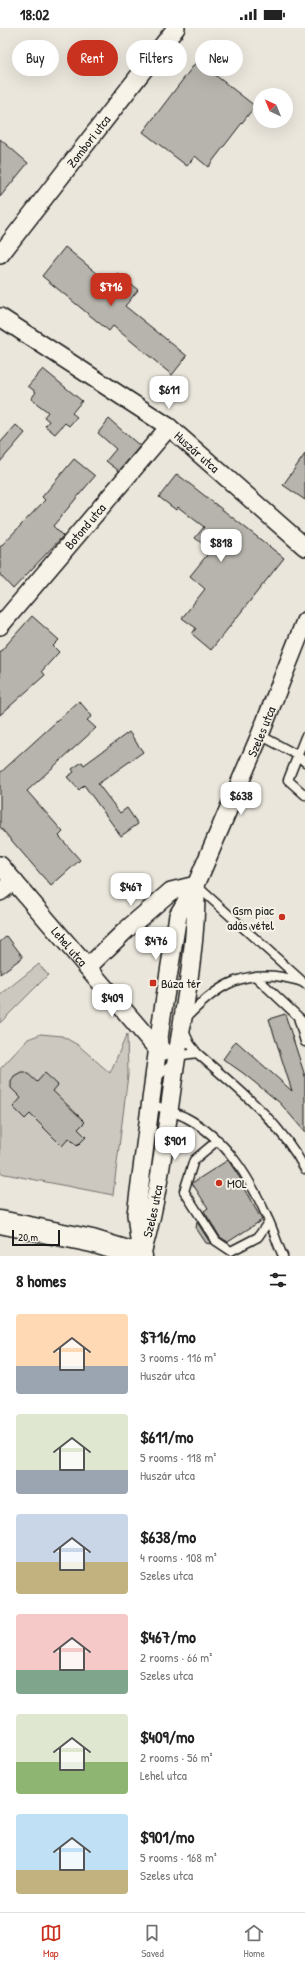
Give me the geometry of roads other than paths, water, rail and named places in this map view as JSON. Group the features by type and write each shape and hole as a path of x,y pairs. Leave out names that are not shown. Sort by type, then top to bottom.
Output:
{"main road":[{"path":"0,1222 92,1241 141,1256"}],"street":[{"name":"Zombori utca","path":"0,255 176,28"},
{"name":"Huszár utca","path":"0,317 169,427 305,547"},
{"name":"Botond utca","path":"0,626 169,427"},
{"name":"Szeles utca","path":"141,1256 136,1214 178,916 196,885 260,735 305,621"},
{"name":"Lehel utca","path":"0,865 58,935 88,967 158,1050"},
{"path":"0,892 14,881"},
{"name":"Szeles utca","path":"141,1256 152,1218 181,1023 196,917 196,885"},
{"path":"88,967 126,930 171,892 196,885"},
{"path":"158,1050 176,1056"}],"lane":[{"path":"260,735 297,755 305,762"},
{"path":"305,737 288,780 305,795"},
{"path":"196,885 303,982"},
{"path":"303,982 278,977 255,976 241,978 226,984 211,994 181,1023 190,1044 197,1053 265,1112 284,1135 305,1169"},
{"path":"255,976 305,1023"},
{"path":"298,1016 305,1042"},
{"path":"154,1080 176,1056 188,1053 197,1053"},
{"path":"151,1104 185,1117 218,1140 235,1159 248,1179 269,1221 276,1242 283,1256"},
{"path":"218,1140 194,1160 184,1191 216,1241 231,1252 258,1237 269,1221"}],"place":[{"name":"Gsm piac adás vétel","path":"282,917"},
{"name":"Búza tér","path":"153,983"},
{"name":"MOL","path":"219,1183"}]}
